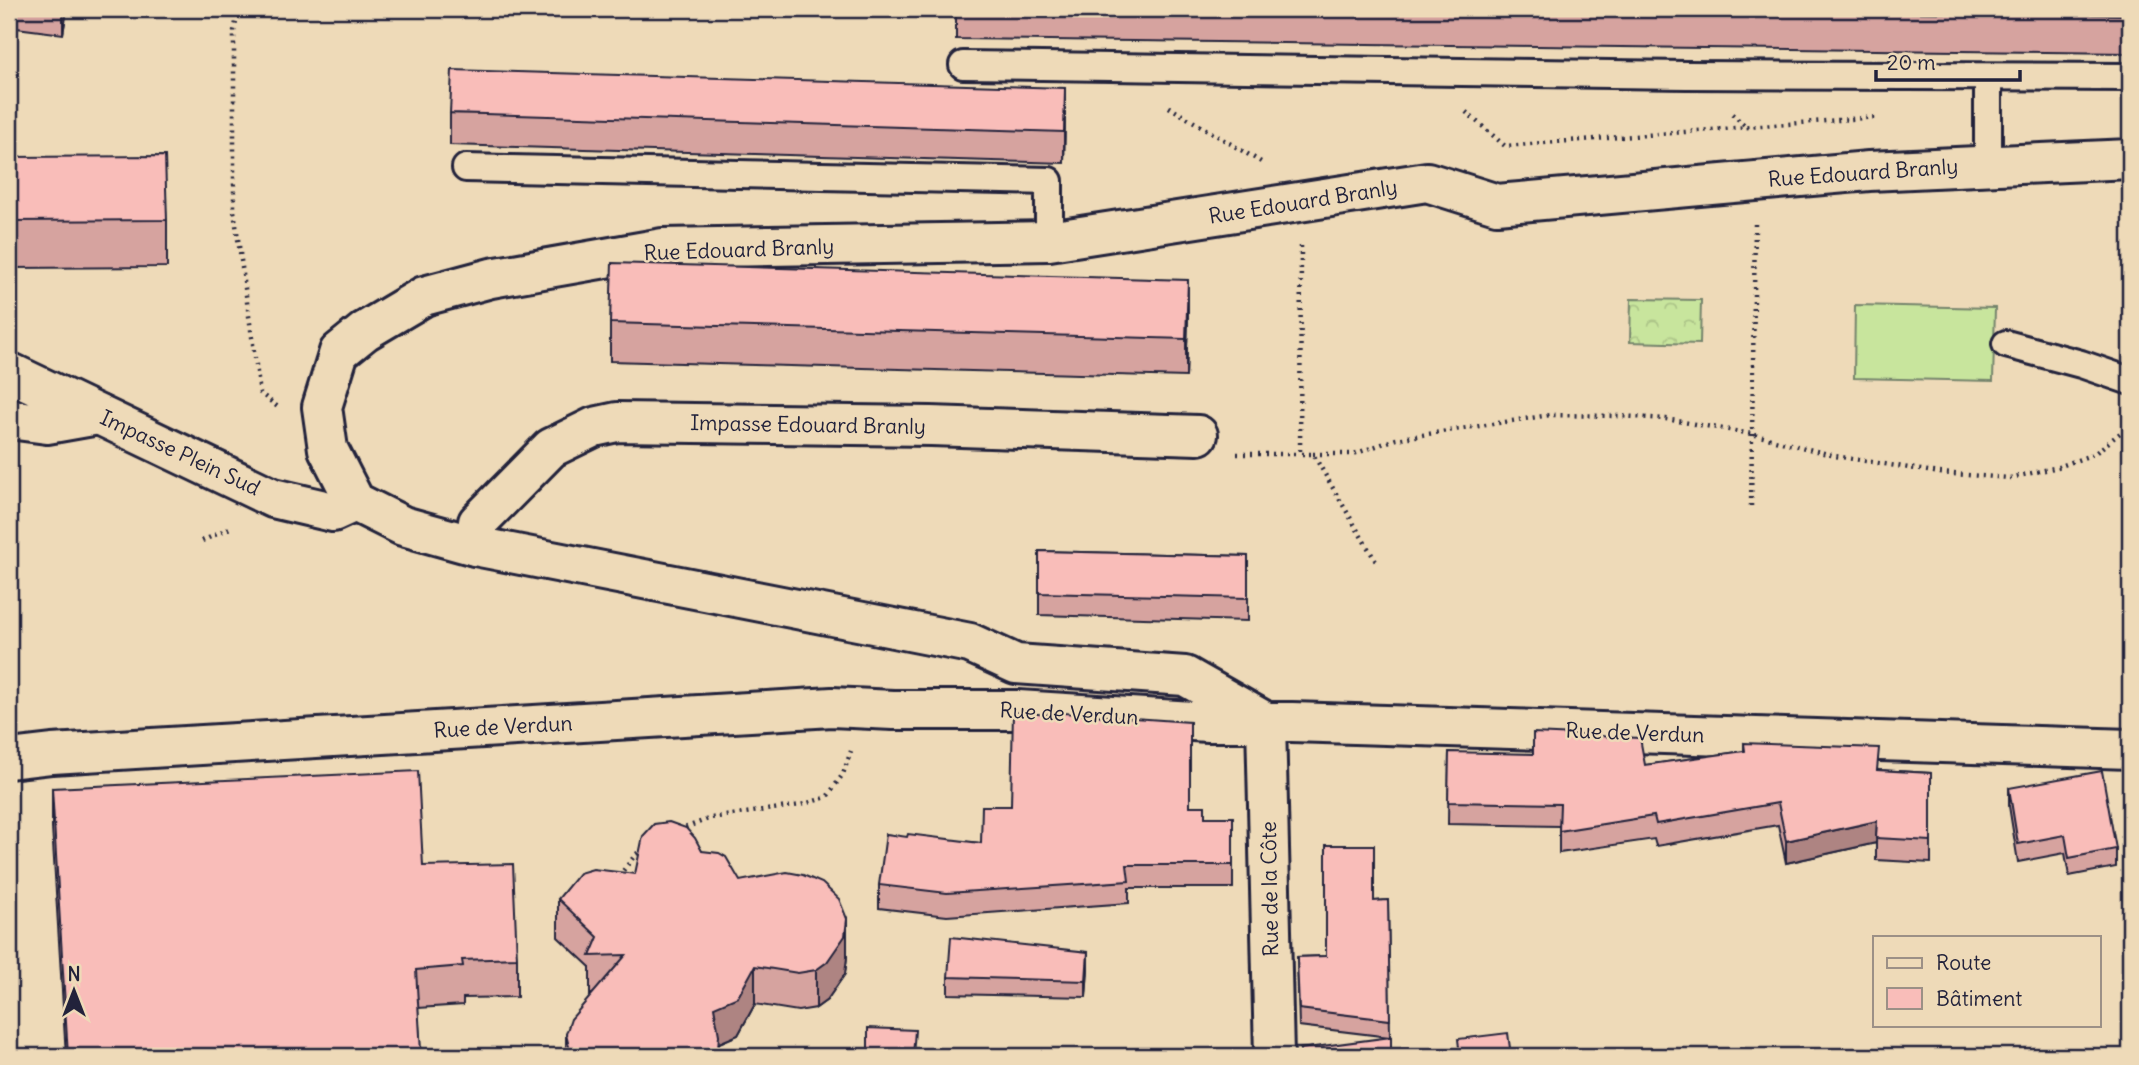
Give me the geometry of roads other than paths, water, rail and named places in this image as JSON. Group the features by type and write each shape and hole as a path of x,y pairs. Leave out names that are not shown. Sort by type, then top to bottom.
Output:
{"street":[{"name":"Rue Edouard Branly","path":"355,502 328,449 322,407 339,352 365,331 424,296 491,278 663,248 1049,241 1427,182 1497,204 1869,171 2130,159"},
{"name":"Impasse Plein Sud","path":"9,372 273,498 332,512 355,502"},
{"path":"9,419 47,424 98,415"},
{"name":"Impasse Edouard Branly","path":"475,546 478,522 551,448 594,427 617,422 931,426 1198,435"},
{"path":"355,502 403,526 475,546 970,643 1016,664 1185,676 1266,722"},
{"path":"1016,664 1019,684 1018,710"},
{"name":"Rue de Verdun","path":"9,759 52,754 818,708 1018,710 1208,722 2130,749"},
{"name":"Rue de la Côte","path":"1266,722 1274,1056"}],"lane":[{"path":"963,65 1660,75 2130,77"},
{"path":"1988,77 1988,164"},
{"path":"466,168 1049,181 1049,241"},
{"path":"2006,344 2081,364 2130,381"}]}
